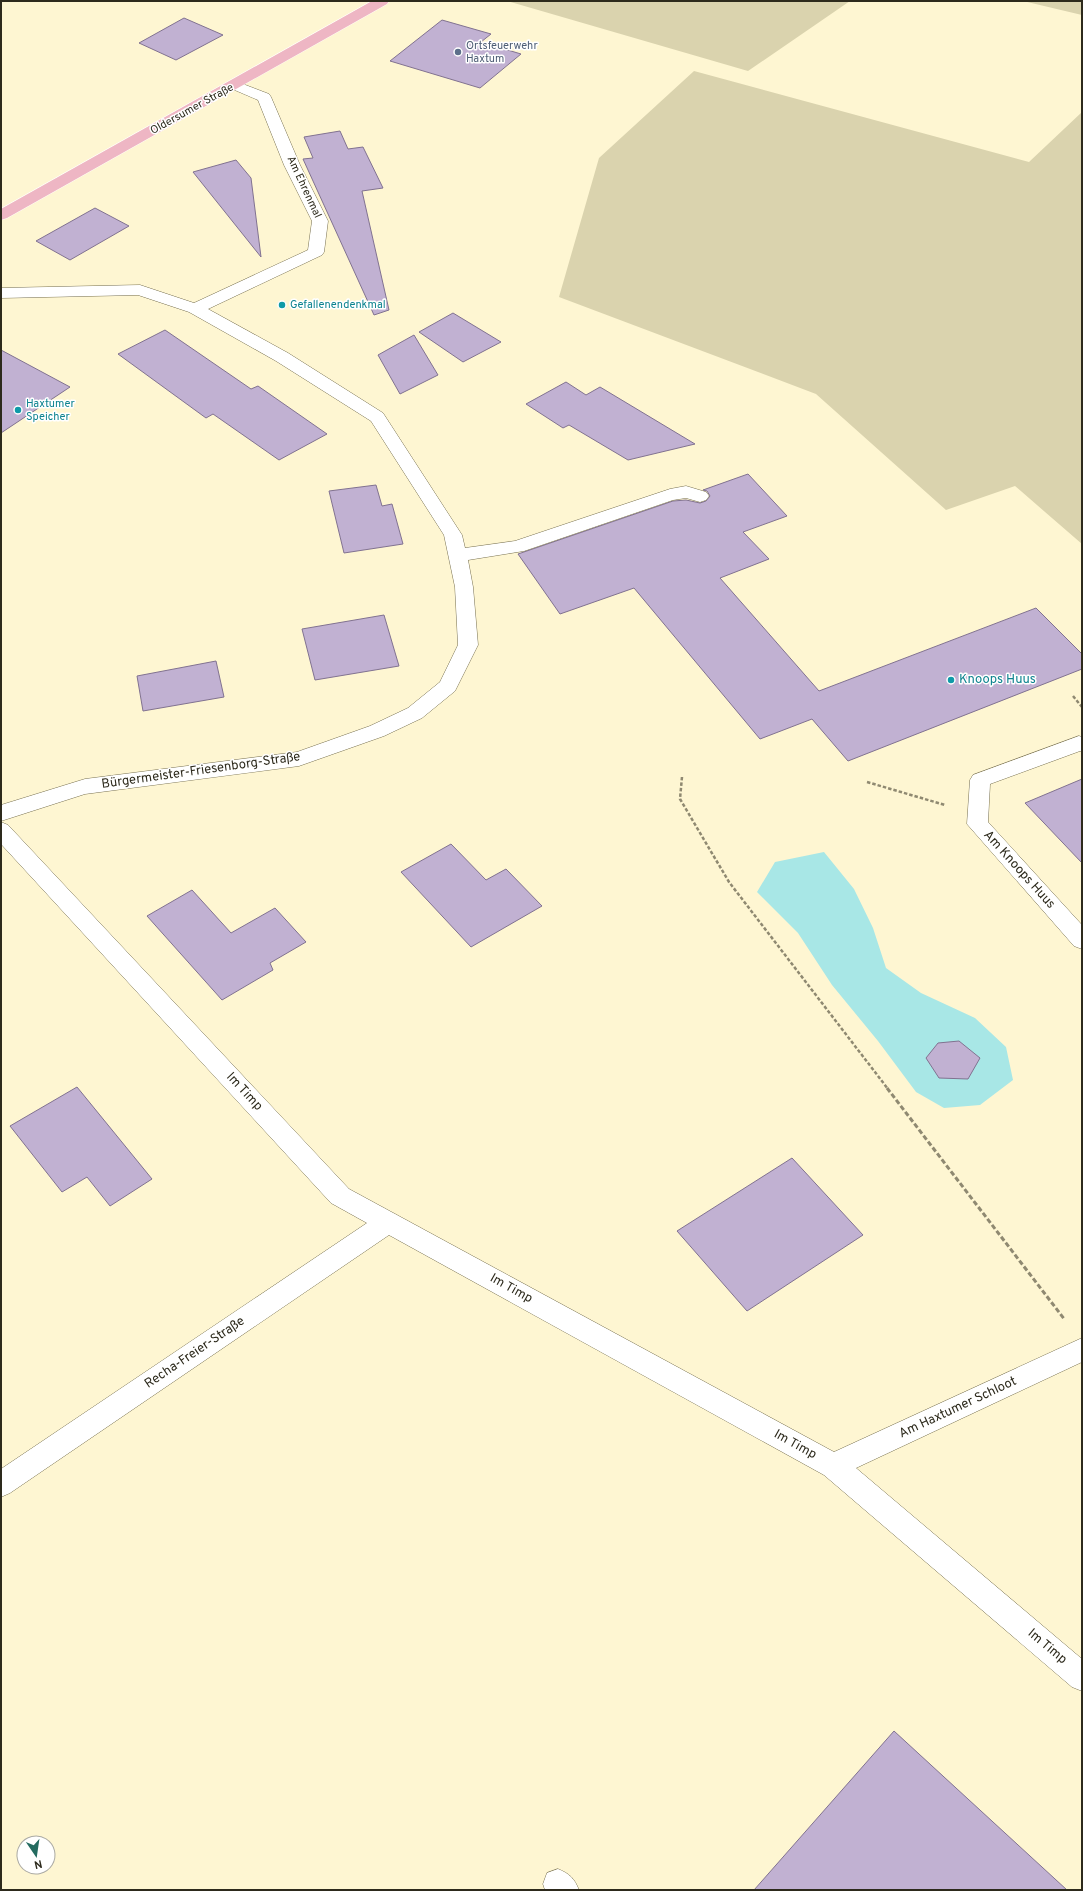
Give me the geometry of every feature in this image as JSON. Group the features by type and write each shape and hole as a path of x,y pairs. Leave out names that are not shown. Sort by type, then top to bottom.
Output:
{"main road":[{"name":"Oldersumer Straße","path":"1,215 235,85 382,1"}],"street":[{"name":"Am Ehrenmal","path":"196,309 316,252 320,221 292,165 264,97 235,85"},
{"name":"Bürgermeister-Friesenborg-Straße","path":"1,293 140,290 196,309 282,357 377,417 453,535 464,587 468,645 448,686 416,713 377,731 299,759 85,787 1,813"},
{"path":"457,555 517,547 670,495 686,492 700,496"},
{"name":"Am Knoops Huus","path":"1082,744 1079,743 980,780 977,824 1082,940"},
{"name":"Im Timp","path":"1,830 340,1196 390,1222 833,1466 1082,1677"},
{"name":"Recha-Freier-Straße","path":"1,1484 390,1222"},
{"name":"Am Haxtumer Schloot","path":"833,1466 1082,1350"}],"path":[{"path":"1073,696 1082,707"},
{"path":"682,778 680,799 729,882 1068,1324"},
{"path":"868,782 978,815"}],"shaded area":[{"path":"507,1 850,1 748,71"},
{"path":"1023,1 1082,1 1082,15"},
{"path":"694,71 1029,162 1082,112 1082,544 1015,486 946,510 816,394 559,297 599,158"}],"water":[{"path":"824,852 854,889 873,928 886,968 921,993 975,1018 1006,1047 1013,1080 980,1105 944,1108 916,1092 878,1041 832,985 798,933 757,892 775,862"}],"building":[{"path":"184,18 223,35 176,60 139,43"},
{"name":"Ortsfeuerwehr Haxtum","path":"442,20 491,34 481,42 521,54 480,88 390,61"},
{"path":"340,131 348,149 363,147 383,188 362,191 389,310 374,315 303,159 313,158 304,137"},
{"path":"236,160 251,178 261,257 193,172"},
{"path":"95,208 129,226 70,260 36,241"},
{"path":"453,313 501,342 463,362 419,332"},
{"path":"165,330 251,389 258,386 327,434 279,460 213,414 206,418 118,354"},
{"path":"414,335 438,375 400,394 378,355"},
{"name":"Haxtumer Speicher","path":"1,350 70,387 1,433"},
{"path":"566,382 586,395 600,387 695,444 628,460 569,425 563,428 526,404"},
{"name":"Knoops Huus","path":"748,474 787,516 743,532 769,559 720,578 819,691 1036,608 1082,654 1082,669 848,761 812,719 760,739 634,588 560,614 518,554 673,501 686,500 700,503 706,501 710,496 707,491 703,490"},
{"path":"376,485 382,506 392,504 403,544 344,553 329,491"},
{"path":"384,615 399,666 315,680 302,629"},
{"path":"216,661 224,697 143,711 137,676"},
{"path":"1082,779 1082,863 1025,803"},
{"path":"451,844 486,880 506,869 542,906 471,947 401,872"},
{"path":"192,890 231,933 275,908 306,942 270,963 273,970 222,1000 147,916"},
{"path":"959,1041 980,1058 968,1079 939,1078 926,1058 938,1043"},
{"path":"77,1087 152,1179 110,1206 87,1177 62,1192 10,1126"},
{"path":"792,1158 863,1235 747,1311 677,1231"},
{"path":"894,1731 1067,1890 754,1890"}],"place":[{"name":"Ortsfeuerwehr Haxtum","path":"458,52"},
{"name":"Gefallenendenkmal","path":"282,305"},
{"name":"Haxtumer Speicher","path":"18,410"},
{"name":"Knoops Huus","path":"951,680"}]}
